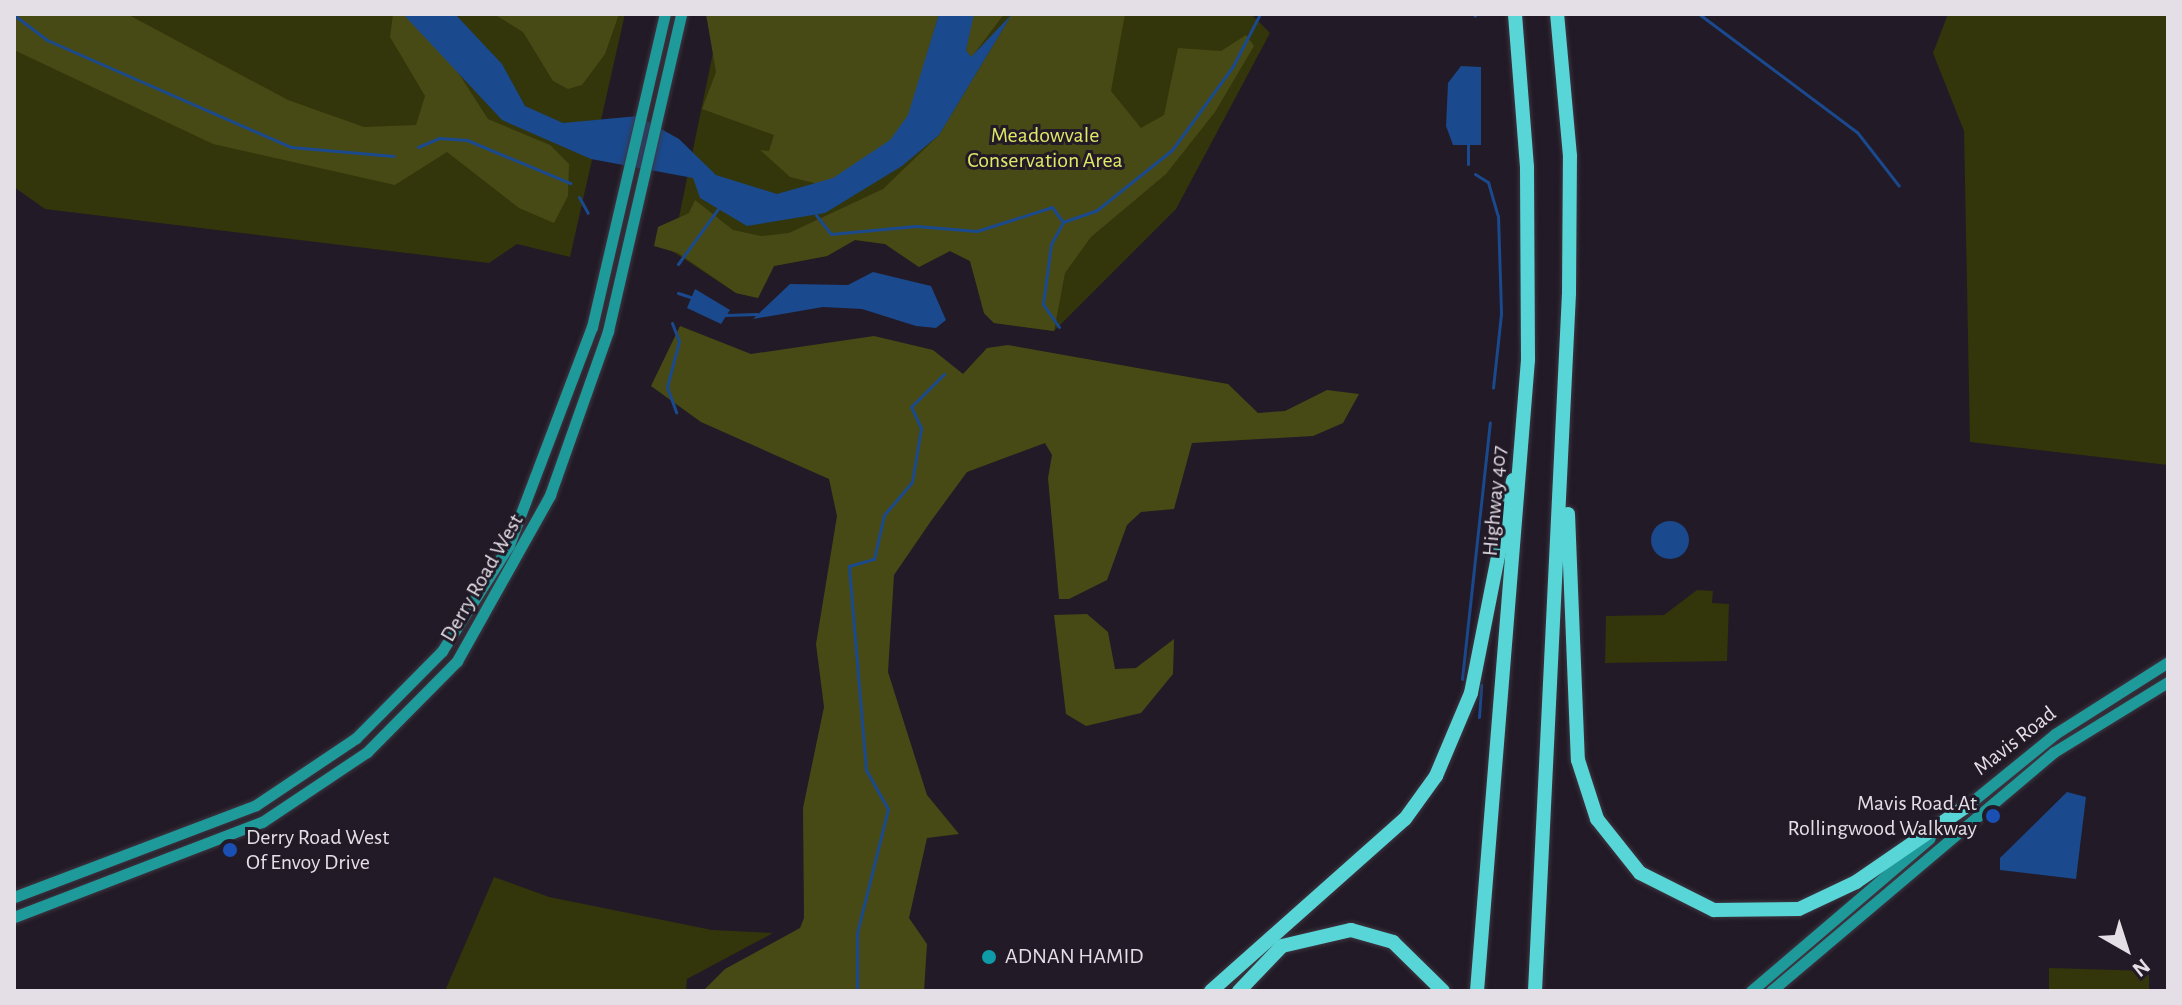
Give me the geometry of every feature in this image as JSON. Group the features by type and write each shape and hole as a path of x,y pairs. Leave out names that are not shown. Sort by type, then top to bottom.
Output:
{"highway":[{"name":"Highway 407","path":"1477,991 1522,449 1530,253 1515,14"},
{"path":"1535,991 1564,456 1570,156 1557,14"},
{"path":"1211,991 1405,819 1436,776 1471,693 1522,449"},
{"path":"1564,456 1578,760 1597,819 1640,873 1714,910 1799,909 1856,882 1968,805"},
{"path":"1239,991 1282,946 1351,930 1393,942 1443,991"}],"main road":[{"name":"Derry Road West","path":"14,897 256,805 356,738 410,688 470,611 531,495 592,327 625,204 655,74 665,14"},
{"name":"Derry Road West","path":"14,917 200,851 275,814 367,752 457,661 550,495 608,331 642,206 681,14"},
{"name":"Mavis Road","path":"1751,991 2055,734 2168,662"},
{"name":"Mavis Road","path":"1771,991 2054,752 2168,682"}],"green space":[{"path":"14,14 625,14 570,257 517,244 489,263 45,209 14,187"},
{"path":"14,14 127,14 288,100 364,127 416,125 425,96 390,37 393,14 403,14 448,57 488,119 550,145 569,164 568,196 554,223 519,208 447,152 395,185 213,144 14,50"},
{"path":"494,14 619,14 605,54 582,85 568,89 553,81 523,32"},
{"path":"706,14 939,14 901,142 822,185 790,177 760,150 769,151 774,135 702,109 716,72"},
{"name":"Meadowvale Conservation Area","path":"721,14 1251,14 1270,33 1176,209 1054,331 994,323 984,313 970,261 950,251 919,267 885,244 855,240 827,256 774,266 758,298 736,293 672,251"},
{"path":"973,14 1004,14 971,58 966,50"},
{"path":"1012,14 1125,14 1111,91 1141,128 1164,115 1178,48 1221,51 1246,35 1254,46 1215,112 1166,174 1091,237 1065,273 1054,331 994,323 984,313 970,261 950,251 919,267 885,244 855,240 827,256 774,266 758,298 736,293 678,253 654,246 658,227 689,213 695,200 733,230 761,236 789,233 883,189 939,135"},
{"path":"1948,14 2168,14 2168,465 1970,442 1964,131 1933,53"},
{"path":"680,326 751,354 874,336 933,350 963,374 987,348 1008,345 1228,384 1258,413 1285,411 1327,390 1359,394 1343,423 1313,436 1192,443 1174,509 1141,512 1127,525 1107,580 1069,599 1059,599 1048,478 1052,455 1045,443 967,472 931,521 894,575 888,672 927,795 959,834 927,838 909,918 927,944 924,991 703,991 725,969 800,928 804,918 803,808 824,707 816,644 837,516 829,479 701,422 651,386"},
{"path":"1697,590 1713,591 1712,603 1729,604 1727,661 1605,663 1606,616 1664,615"},
{"path":"1087,614 1108,632 1115,669 1136,668 1174,639 1173,674 1141,713 1086,726 1066,714 1054,615"},
{"path":"494,877 549,897 712,930 773,933 687,979 686,991 445,991"},
{"path":"2049,968 2149,971 2149,991 2049,991"}],"water":[{"path":"403,14 455,14 502,64 525,106 563,123 638,116 679,139 716,175 777,194 833,178 890,140 908,115 939,14 974,14 966,50 971,57 1012,14 939,135 902,166 825,213 747,226 700,198 693,178 591,159 502,120"},
{"path":"1461,66 1481,67 1481,145 1453,145 1446,126 1448,83"},
{"path":"873,272 931,286 946,320 936,328 916,326 862,309 823,307 753,319 790,284 848,285"},
{"path":"695,289 730,310 721,324 687,308"},
{"path":"1670,521 1684,526 1689,540 1684,554 1670,559 1656,554 1651,540 1656,526"},
{"path":"2067,792 2086,797 2076,879 2000,870 2000,858"}],"waterway":[{"path":"1059,327 1043,304 1051,244 1063,222 1097,210 1172,150 1233,66 1260,14"},
{"path":"1699,14 1857,132 1899,186"},
{"path":"14,15 47,40 291,147 394,156"},
{"path":"418,147 439,138 467,140 570,183"},
{"path":"1468,143 1468,164"},
{"path":"1475,174 1488,182 1498,216 1501,314 1493,388"},
{"path":"579,197 588,213"},
{"path":"816,215 831,234 916,226 977,231 1052,207 1063,222"},
{"path":"678,264 718,209"},
{"path":"678,293 690,297"},
{"path":"725,315 757,314"},
{"path":"672,323 679,341 667,387 676,412"},
{"path":"857,991 857,933 888,809 866,770 849,566 874,559 884,515 912,482 921,428 911,407 944,374"},
{"path":"1462,679 1490,423"},
{"path":"1479,717 1481,685"}],"place":[{"name":"Mavis Road At Rollingwood Walkway","path":"1993,816"},
{"name":"Derry Road West Of Envoy Drive","path":"230,850"},
{"name":"ADNAN HAMID","path":"989,957"}]}
